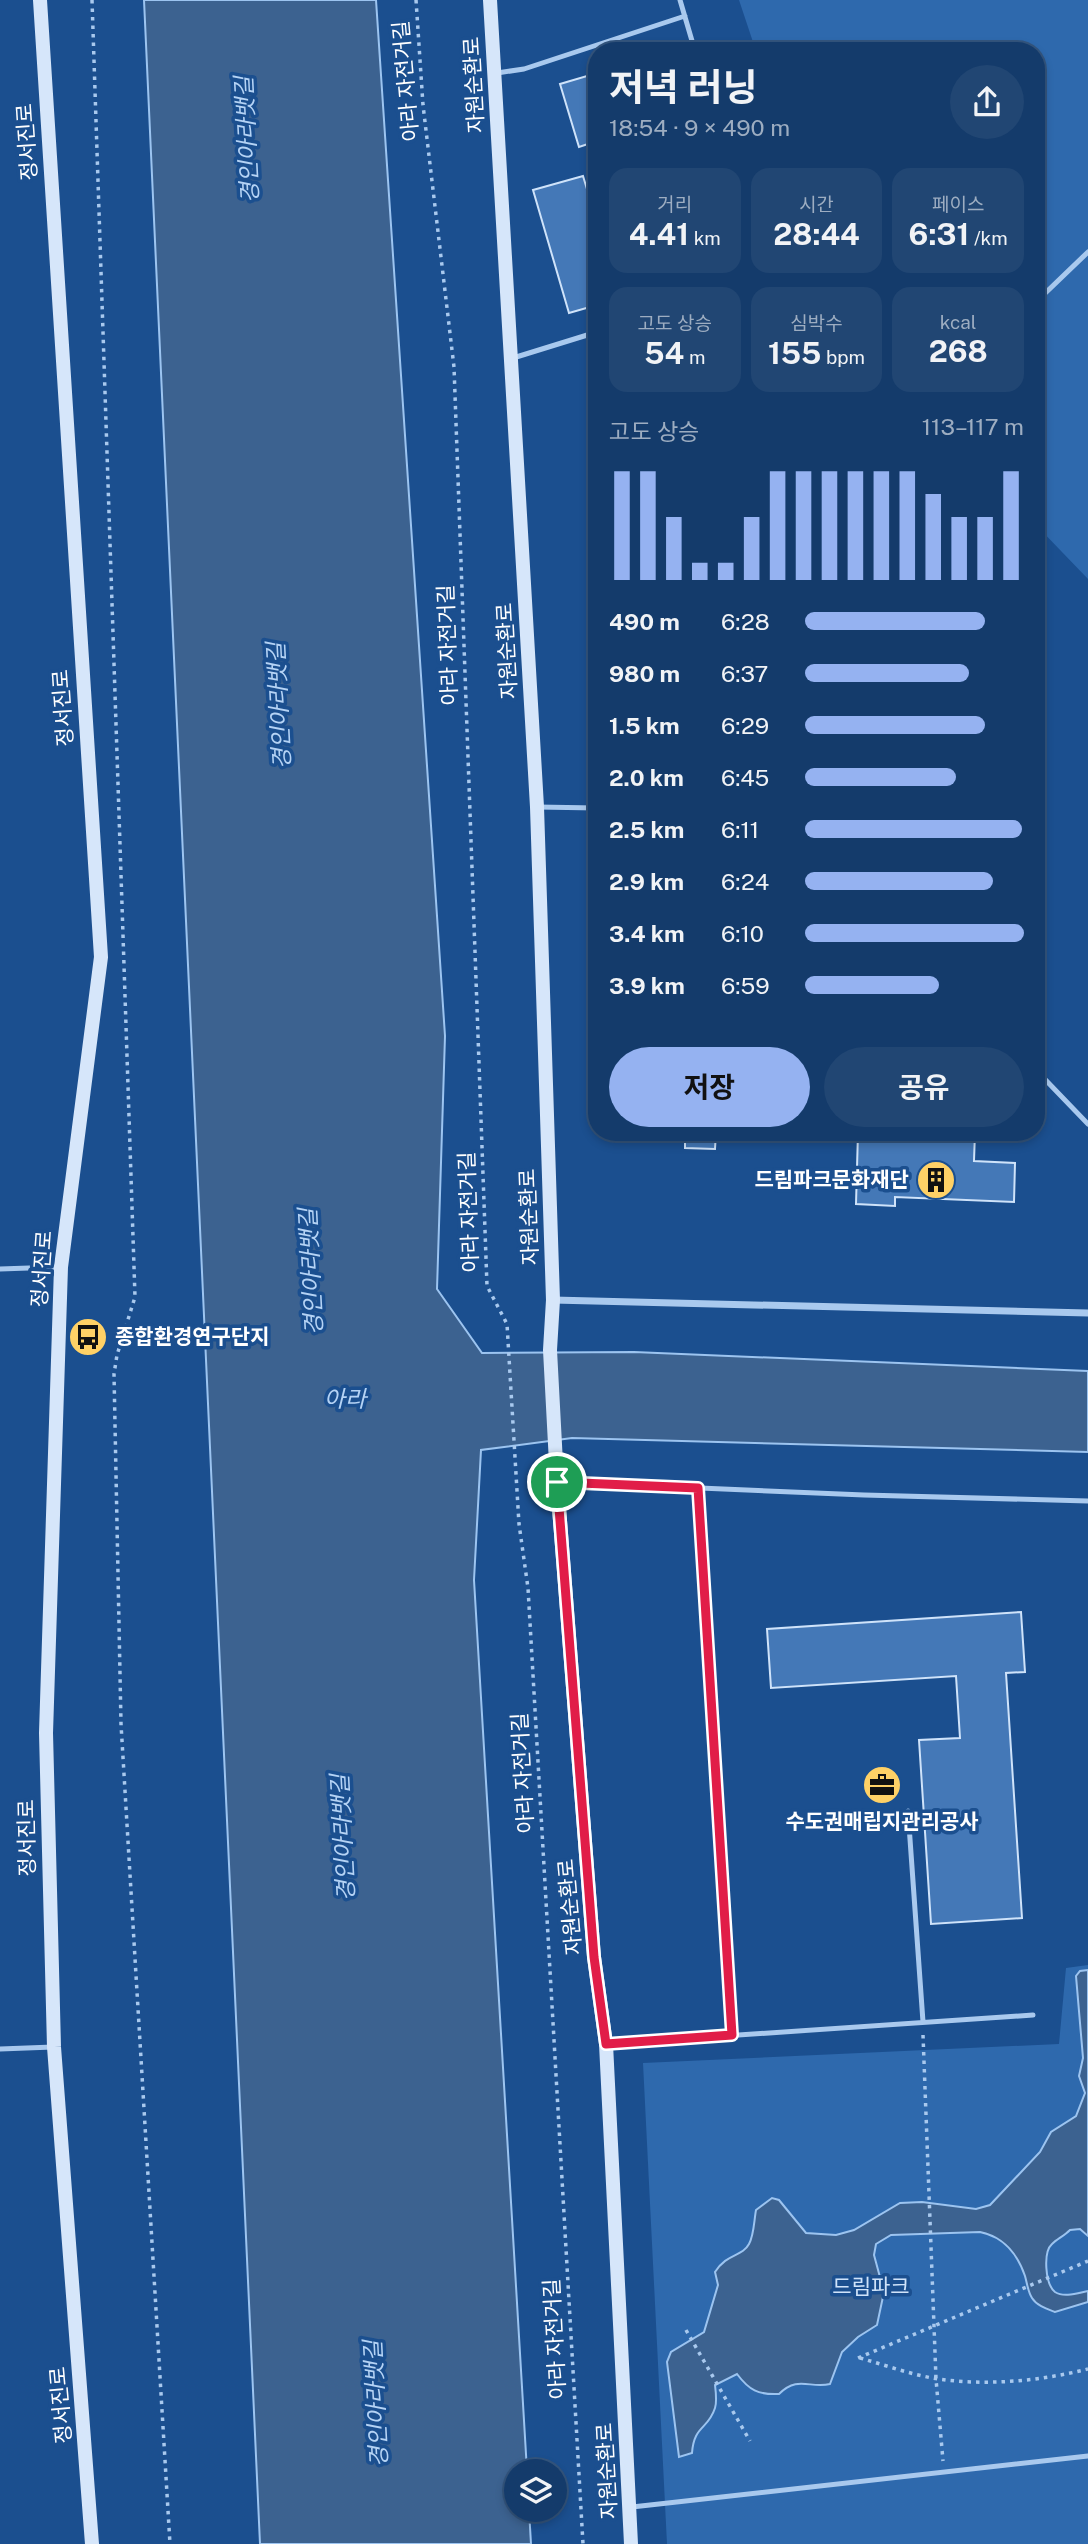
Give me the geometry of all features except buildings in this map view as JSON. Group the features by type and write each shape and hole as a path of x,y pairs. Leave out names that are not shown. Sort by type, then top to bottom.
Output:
{"main road":[{"name":"정서진로","path":"40,0 101,957 61,1267 46,1733 54,2047 92,2544"},
{"name":"자원순환로","path":"490,0 537,807 553,1300 550,1350 556,1465 594,1957 606,2044 632,2544"}],"street":[{"path":"553,1300 1088,1313"}],"lane":[{"path":"680,0 692,42"},
{"path":"606,42 685,16"},
{"path":"494,73 524,69 588,48"},
{"path":"1045,293 1088,252"},
{"path":"512,359 588,335"},
{"path":"537,807 588,808"},
{"path":"1045,1079 1088,1124"},
{"path":"0,1269 61,1267"},
{"path":"557,1482 1088,1501"},
{"path":"698,1488 732,2035"},
{"path":"908,1811 923,2022"},
{"path":"606,2044 1033,2015"},
{"path":"0,2049 54,2047"},
{"path":"630,2508 1088,2456"}],"path":[{"path":"92,0 135,1297 117,1355 114,1374 121,1724 170,2544"},
{"name":"아라 자전거길","path":"416,0 423,105 454,367 487,1286 508,1324 519,1524 529,1602 583,2544"},
{"path":"923,2022 936,2379 944,2472"},
{"path":"1088,2261 858,2358 936,2379 969,2381 1041,2380 1088,2369"},
{"path":"686,2330 750,2441"}],"green space":[{"path":"739,0 1088,0 1088,579 1045,534 1045,42 753,42"},
{"name":"드림파크","path":"1088,1965 1088,2544 667,2544 643,2063 1059,2044 1066,1968"}],"water":[{"name":"아라","path":"144,0 376,0 445,1036 437,1289 482,1353 634,1352 1088,1371 1088,1452 572,1438 481,1450 474,1580 526,2459 504,2459 504,2522 530,2522 531,2544 260,2544"},
{"path":"1088,1970 1088,2236 1080,2229 1070,2230 1052,2244 1046,2261 1049,2282 1055,2292 1067,2295 1088,2291 1088,2302 1055,2312 1039,2305 1031,2296 1014,2253 1003,2242 988,2234 891,2235 876,2244 874,2255 884,2292 877,2325 858,2337 842,2352 830,2384 798,2384 779,2394 765,2394 750,2388 737,2374 715,2385 716,2403 712,2415 695,2437 692,2453 679,2457 667,2362 671,2352 704,2332 718,2285 715,2272 724,2261 749,2244 756,2210 772,2198 779,2200 806,2233 836,2235 854,2230 900,2203 922,2202 976,2209 990,2205 1040,2152 1051,2132 1076,2116 1085,2093 1079,2076 1083,2058 1076,1976 1080,1971"}],"place":[{"name":"드림파크문화재단","path":"936,1180"},
{"name":"종합환경연구단지","path":"88,1337"},
{"name":"수도권매립지관리공사","path":"882,1785"}],"route":[{"path":"557,1482 698,1488 732,2035 606,2044 594,1957 557,1482"}],"water label":[{"name":"경인아라뱃길","path":"247,140"},
{"name":"경인아라뱃길","path":"279,706"},
{"name":"경인아라뱃길","path":"311,1272"},
{"name":"경인아라뱃길","path":"343,1838"},
{"name":"경인아라뱃길","path":"376,2404"}]}
